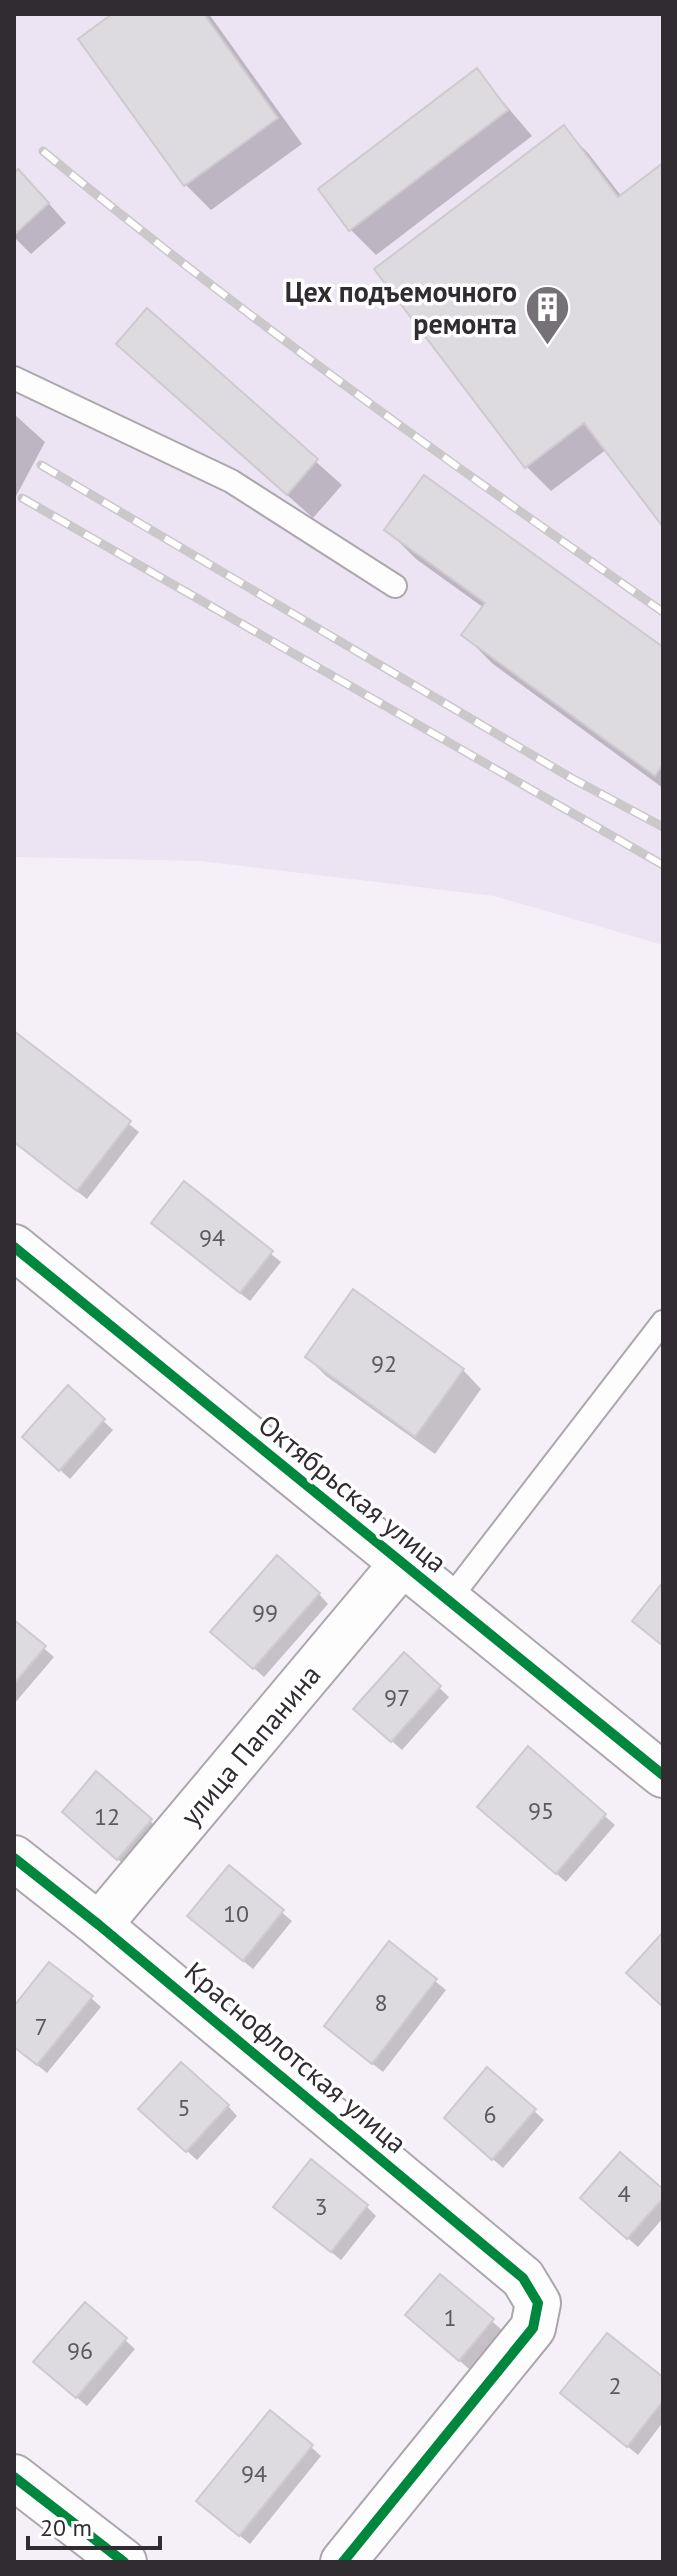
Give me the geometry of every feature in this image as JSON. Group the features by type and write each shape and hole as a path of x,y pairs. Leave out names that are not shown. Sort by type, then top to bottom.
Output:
{"street":[{"name":"Октябрьская улица","path":"14,1247 401,1565 663,1775"},
{"name":"улица Папанина","path":"99,1925 401,1565"},
{"name":"Краснофлотская улица","path":"14,1858 99,1925 523,2278 538,2303 533,2328 343,2562"},
{"path":"14,2477 124,2562"}],"lane":[{"path":"14,378 231,481 395,586"},
{"path":"448,1601 663,1322"}],"shaded area":[{"path":"14,14 663,14 663,945 494,896 200,861 14,857"}],"building":[{"path":"112,14 204,14 278,118 184,186 78,39"},
{"path":"477,68 508,110 349,231 318,189"},
{"name":"Цех подъемочного ремонта","path":"564,125 618,197 663,163 663,527 584,423 525,468 374,269"},
{"path":"18,169 49,203 14,235 14,173"},
{"path":"147,308 318,459 287,495 116,344"},
{"path":"424,475 663,647 663,764 655,776 461,635 485,603 384,530"},
{"path":"14,1031 131,1121 77,1191 14,1142"},
{"path":"184,1181 273,1251 240,1293 151,1223"},
{"path":"353,1289 464,1369 415,1437 305,1357"},
{"path":"68,1385 105,1419 59,1471 22,1437"},
{"path":"277,1555 320,1593 253,1669 210,1632"},
{"path":"663,1582 663,1646 632,1621"},
{"path":"14,1620 46,1646 14,1684"},
{"path":"404,1652 441,1686 391,1742 353,1709"},
{"path":"528,1746 606,1814 556,1874 477,1807"},
{"path":"96,1771 152,1819 117,1860 62,1812"},
{"path":"229,1865 284,1910 243,1961 187,1916"},
{"path":"663,1932 663,2007 626,1973"},
{"path":"389,1941 437,1979 372,2064 324,2026"},
{"path":"49,1962 93,1996 37,2065 14,2047 14,2006"},
{"path":"181,2062 229,2105 186,2152 138,2109"},
{"path":"487,2067 536,2109 492,2160 444,2118"},
{"path":"620,2152 663,2189 663,2198 627,2239 580,2198"},
{"path":"311,2159 368,2205 331,2252 273,2207"},
{"path":"440,2274 494,2319 459,2361 405,2315"},
{"path":"85,2302 127,2338 76,2398 33,2362"},
{"path":"607,2333 663,2377 663,2401 627,2447 560,2393"},
{"path":"270,2410 313,2445 239,2536 196,2501"}],"railway":[{"path":"43,151 271,330 663,612"},
{"path":"41,465 573,779 663,827"},
{"path":"22,498 663,865"}],"cycle path":[{"path":"14,1247 663,1775"},
{"path":"14,1858 99,1925 523,2278 538,2303 533,2328 343,2562"},
{"path":"14,2477 124,2562"}],"place":[{"name":"Цех подъемочного ремонта","path":"548,346"}]}
